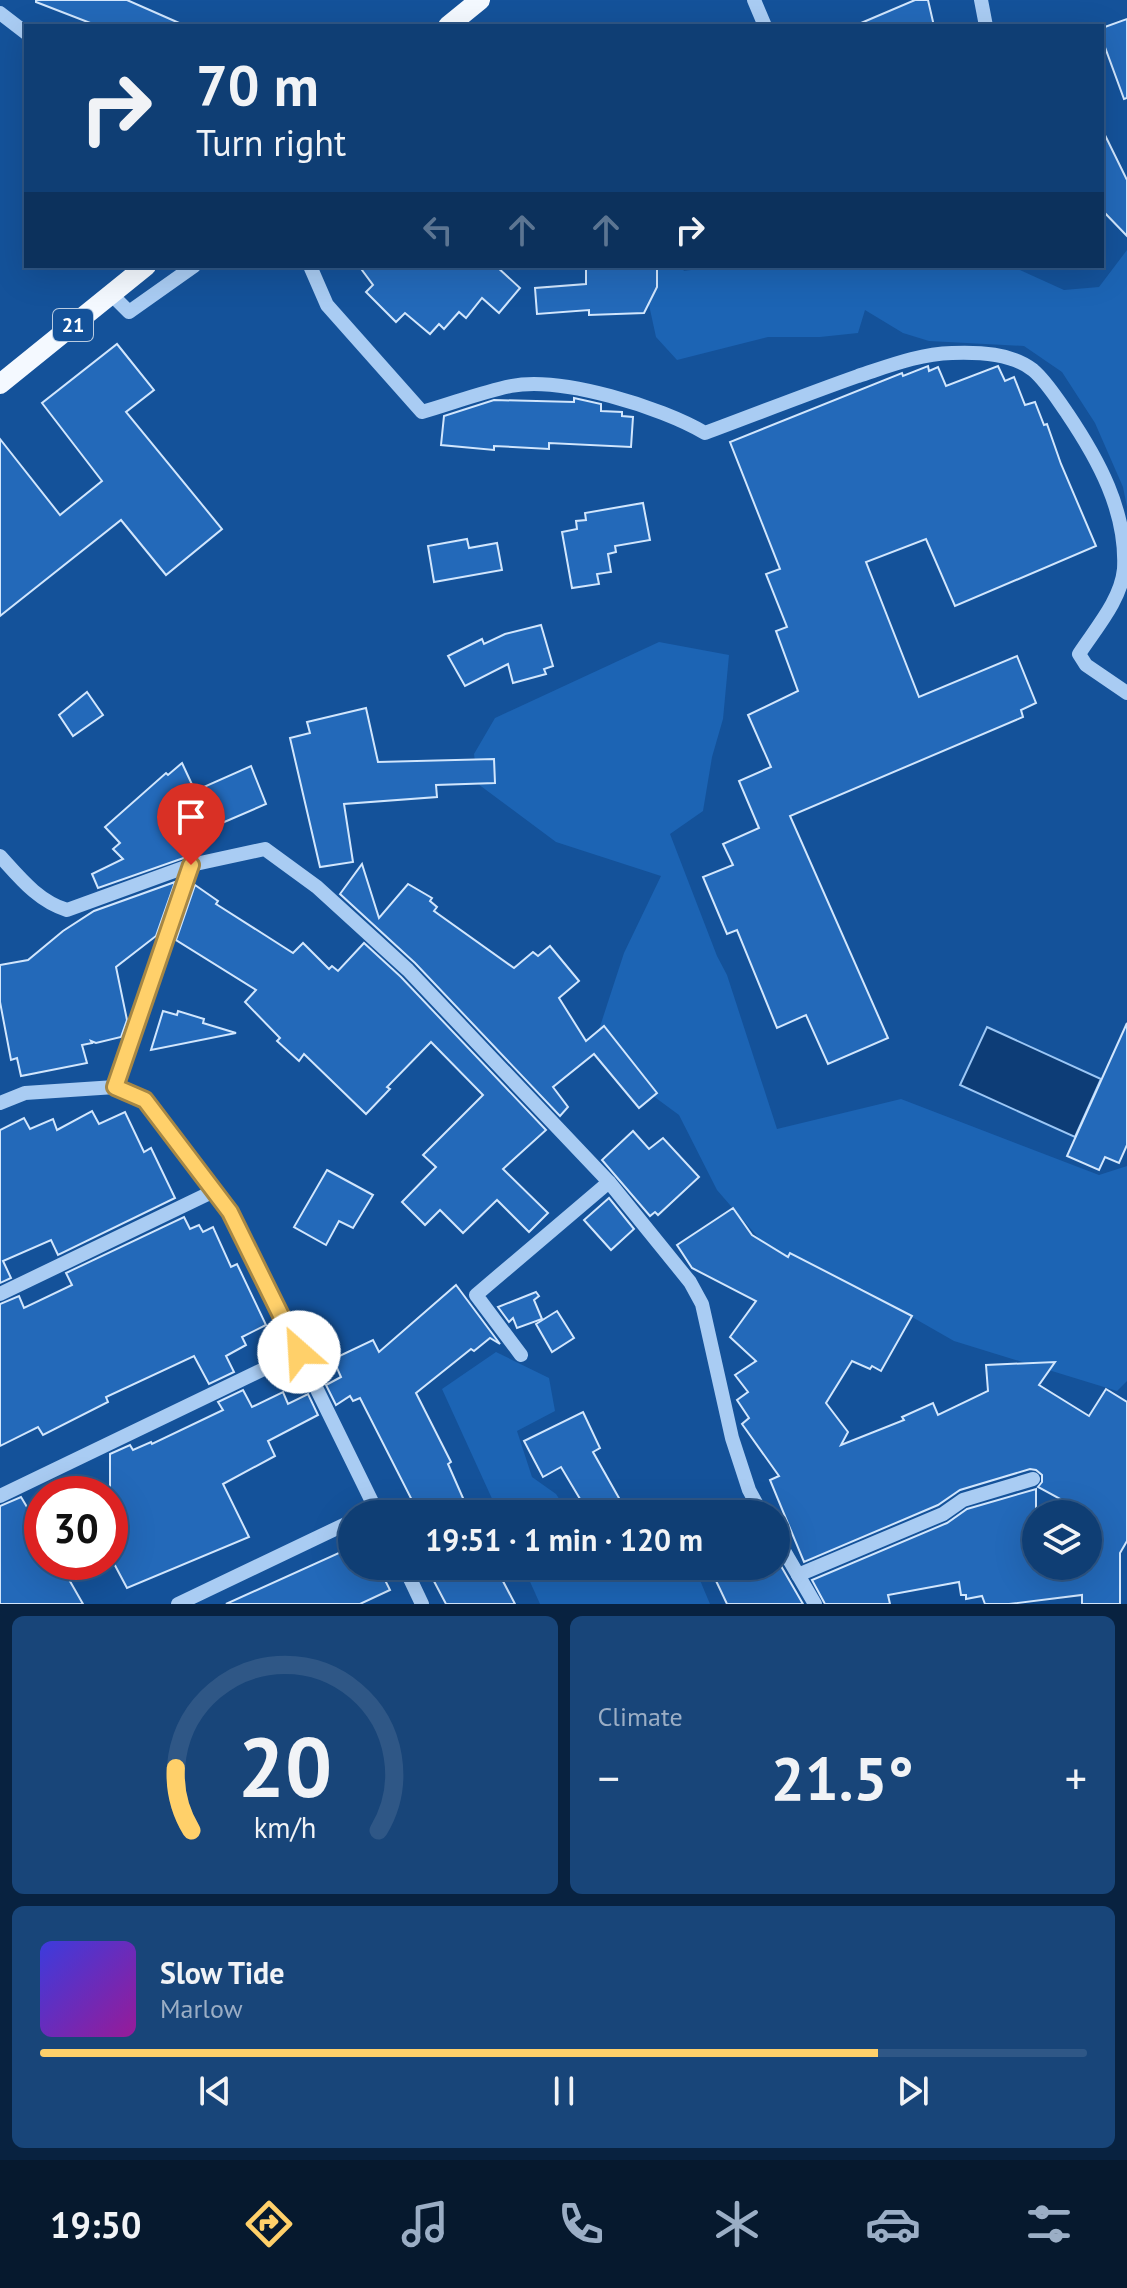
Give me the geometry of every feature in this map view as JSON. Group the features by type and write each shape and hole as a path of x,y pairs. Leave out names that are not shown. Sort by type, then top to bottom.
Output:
{"main road":[{"path":"450,24 480,0"},
{"name":"21","path":"0,384 144,268"}],"street":[{"path":"754,0 764,24"},
{"path":"981,0 986,24"},
{"path":"0,13 24,31"},
{"path":"111,294 129,312 191,268"},
{"path":"311,268 327,305 422,412 511,386 538,383 584,390 649,408 705,433 912,358 985,353 1011,359 1033,370 1049,387 1101,465 1117,503 1124,569 1118,593 1079,654 1086,665 1127,693"},
{"path":"0,856 52,906 67,910 191,865 265,849 317,887 408,970 609,1182 690,1282 702,1304 732,1438 754,1500"},
{"path":"115,1087 191,865"},
{"path":"0,1103 25,1093 115,1087 145,1100 230,1212 368,1500"},
{"path":"521,1355 476,1295 609,1182"},
{"path":"0,1294 214,1191"},
{"path":"0,1496 299,1352"},
{"path":"798,1575 943,1514 963,1500 1033,1479"},
{"path":"178,1604 338,1528"},
{"path":"790,1561 815,1604"},
{"path":"411,1580 422,1604"}],"shaded area":[{"path":"1127,250 1127,507 1123,487 1095,423 1062,372 1024,346 929,341 903,333 865,310 858,333 768,337 677,360 656,337 646,291 647,268 682,268 684,271 705,268 1015,268 1064,290 1099,287"},
{"path":"659,642 729,655 723,719 712,757 703,811 670,834 727,975 777,1129 901,1099 1099,1175 1127,1166 1127,1381 1117,1391 954,1341 863,1289 776,1258 717,1190 679,1115 592,1051 624,953 661,876 556,842 478,784 474,754 495,718"},
{"path":"987,1027 1101,1079 1075,1137 960,1085"},
{"path":"496,1352 549,1378 555,1411 517,1431 532,1477 560,1500 493,1500 442,1389"},
{"path":"529,1580 700,1580 710,1604 540,1604"}],"building":[{"path":"127,0 181,24 93,24 36,2"},
{"path":"915,0 928,0 934,24 859,24"},
{"path":"1127,19 1127,98 1124,99 1104,44 1104,27"},
{"path":"1104,133 1127,180 1127,236 1104,212"},
{"path":"360,268 498,268 520,288 499,313 482,298 466,318 459,312 444,329 439,324 430,334 405,313 396,322 366,292 373,285"},
{"path":"586,268 657,268 657,287 644,313 589,315 589,310 537,314 535,288 586,284"},
{"path":"117,344 154,390 126,412 222,529 166,575 121,520 0,616 0,439 60,515 102,481 42,403"},
{"path":"928,366 929,371 938,367 946,386 998,366 1005,381 1014,377 1025,405 1035,402 1044,425 1047,424 1096,546 955,606 926,539 866,562 919,697 1017,656 1036,703 1021,710 1023,717 790,816 888,1038 828,1064 806,1015 777,1028 737,930 727,934 703,877 733,865 723,844 759,828 739,781 771,767 748,715 798,691 776,631 787,627 766,574 780,569 730,442 902,373 903,376"},
{"path":"574,398 601,404 601,411 622,412 622,416 633,417 631,447 549,443 549,449 494,446 494,450 441,445 444,416 494,400 574,402"},
{"path":"643,503 650,540 615,546 616,552 608,554 611,572 597,574 599,584 572,588 562,532 577,529 576,521 586,520 585,513"},
{"path":"467,539 469,548 497,543 502,570 434,582 428,546"},
{"path":"541,625 553,666 544,669 546,674 513,683 508,664 465,686 448,656 482,639 484,644 505,634"},
{"path":"87,692 103,715 73,736 59,715"},
{"path":"366,708 378,762 494,759 495,783 436,785 437,797 344,804 353,862 320,867 290,738 310,733 307,722"},
{"path":"182,763 195,791 251,766 266,804 187,838 198,853 98,888 92,874 123,859 113,849 120,843 105,827 166,773 168,775"},
{"path":"362,864 379,918 408,884 432,898 430,901 437,907 434,911 514,968 533,952 538,956 550,946 579,981 559,998 586,1041 604,1026 657,1093 639,1108 594,1054 553,1087 568,1107 560,1116 415,963 340,894"},
{"path":"175,882 156,936 116,967 127,1020 121,1037 82,1045 87,1063 21,1076 17,1058 11,1060 0,1002 0,965 28,960 63,931 94,911"},
{"path":"195,885 218,901 216,904 293,953 303,943 329,969 332,966 338,971 364,943 401,977 546,1130 503,1169 548,1213 529,1232 497,1200 463,1233 440,1210 425,1225 402,1202 436,1167 423,1155 483,1095 431,1042 387,1087 390,1089 366,1114 304,1054 299,1061 277,1041 280,1038 245,1002 256,990 176,940"},
{"path":"163,1011 177,1015 178,1011 236,1033 151,1050"},
{"path":"1127,1023 1127,1145 1119,1163 1105,1157 1099,1170 1067,1156"},
{"path":"92,1111 99,1124 125,1112 144,1152 151,1148 175,1198 58,1255 51,1240 3,1261 11,1278 0,1283 0,1130 24,1118 30,1129 53,1119 57,1130"},
{"path":"633,1131 649,1149 663,1138 699,1177 658,1215 655,1212 650,1216 602,1160"},
{"path":"327,1170 373,1195 353,1228 339,1221 326,1245 294,1227"},
{"path":"609,1198 634,1229 611,1250 584,1220"},
{"path":"733,1208 752,1235 788,1257 790,1253 912,1316 881,1371 852,1361 826,1403 848,1432 841,1445 904,1420 902,1417 933,1403 938,1415 988,1391 986,1365 1055,1362 1039,1385 1089,1416 1106,1389 1127,1402 1127,1541 1120,1553 1120,1604 1082,1604 1082,1595 985,1604 982,1596 966,1599 966,1595 961,1595 959,1582 888,1595 890,1604 825,1604 812,1580 947,1523 967,1509 1036,1489 1036,1500 1022,1500 1022,1580 1102,1580 1102,1500 1062,1500 1038,1487 1042,1475 1030,1469 960,1490 938,1505 804,1562 790,1528 790,1500 778,1500 770,1480 779,1476 742,1424 749,1418 737,1400 748,1392 735,1375 756,1361 730,1337 756,1301 692,1268 677,1245"},
{"path":"184,1217 190,1229 199,1225 203,1232 213,1227 231,1267 237,1264 266,1325 242,1337 246,1345 226,1356 234,1372 209,1384 194,1356 106,1397 108,1402 43,1435 38,1427 0,1446 0,1304 19,1296 24,1308 72,1285 66,1273"},
{"path":"456,1285 500,1344 490,1338 474,1351 471,1349 416,1393 451,1462 448,1464 464,1500 412,1500 360,1398 353,1401 350,1396 336,1405 326,1385 341,1377 333,1359 373,1340 379,1352"},
{"path":"536,1292 539,1296 534,1300 542,1319 517,1328 513,1318 509,1322 498,1307"},
{"path":"557,1311 574,1338 552,1352 536,1324"},
{"path":"243,1390 252,1407 283,1392 288,1404 308,1394 318,1415 268,1441 275,1456 223,1484 249,1537 127,1588 123,1580 128,1580 128,1476 110,1476 110,1454 130,1445 133,1450 152,1444 223,1410 218,1402"},
{"path":"583,1412 600,1448 593,1452 620,1500 581,1500 561,1467 543,1477 524,1441"},
{"path":"21,1497 24,1502 24,1580 69,1580 83,1604 0,1604 0,1506"},
{"path":"338,1553 338,1580 385,1580 390,1590 360,1604 226,1604"},
{"path":"433,1580 502,1580 515,1604 446,1604"},
{"path":"716,1580 789,1580 803,1604 727,1604"}],"route":[{"path":"191,865 115,1087 145,1100 230,1212 299,1352"}]}
